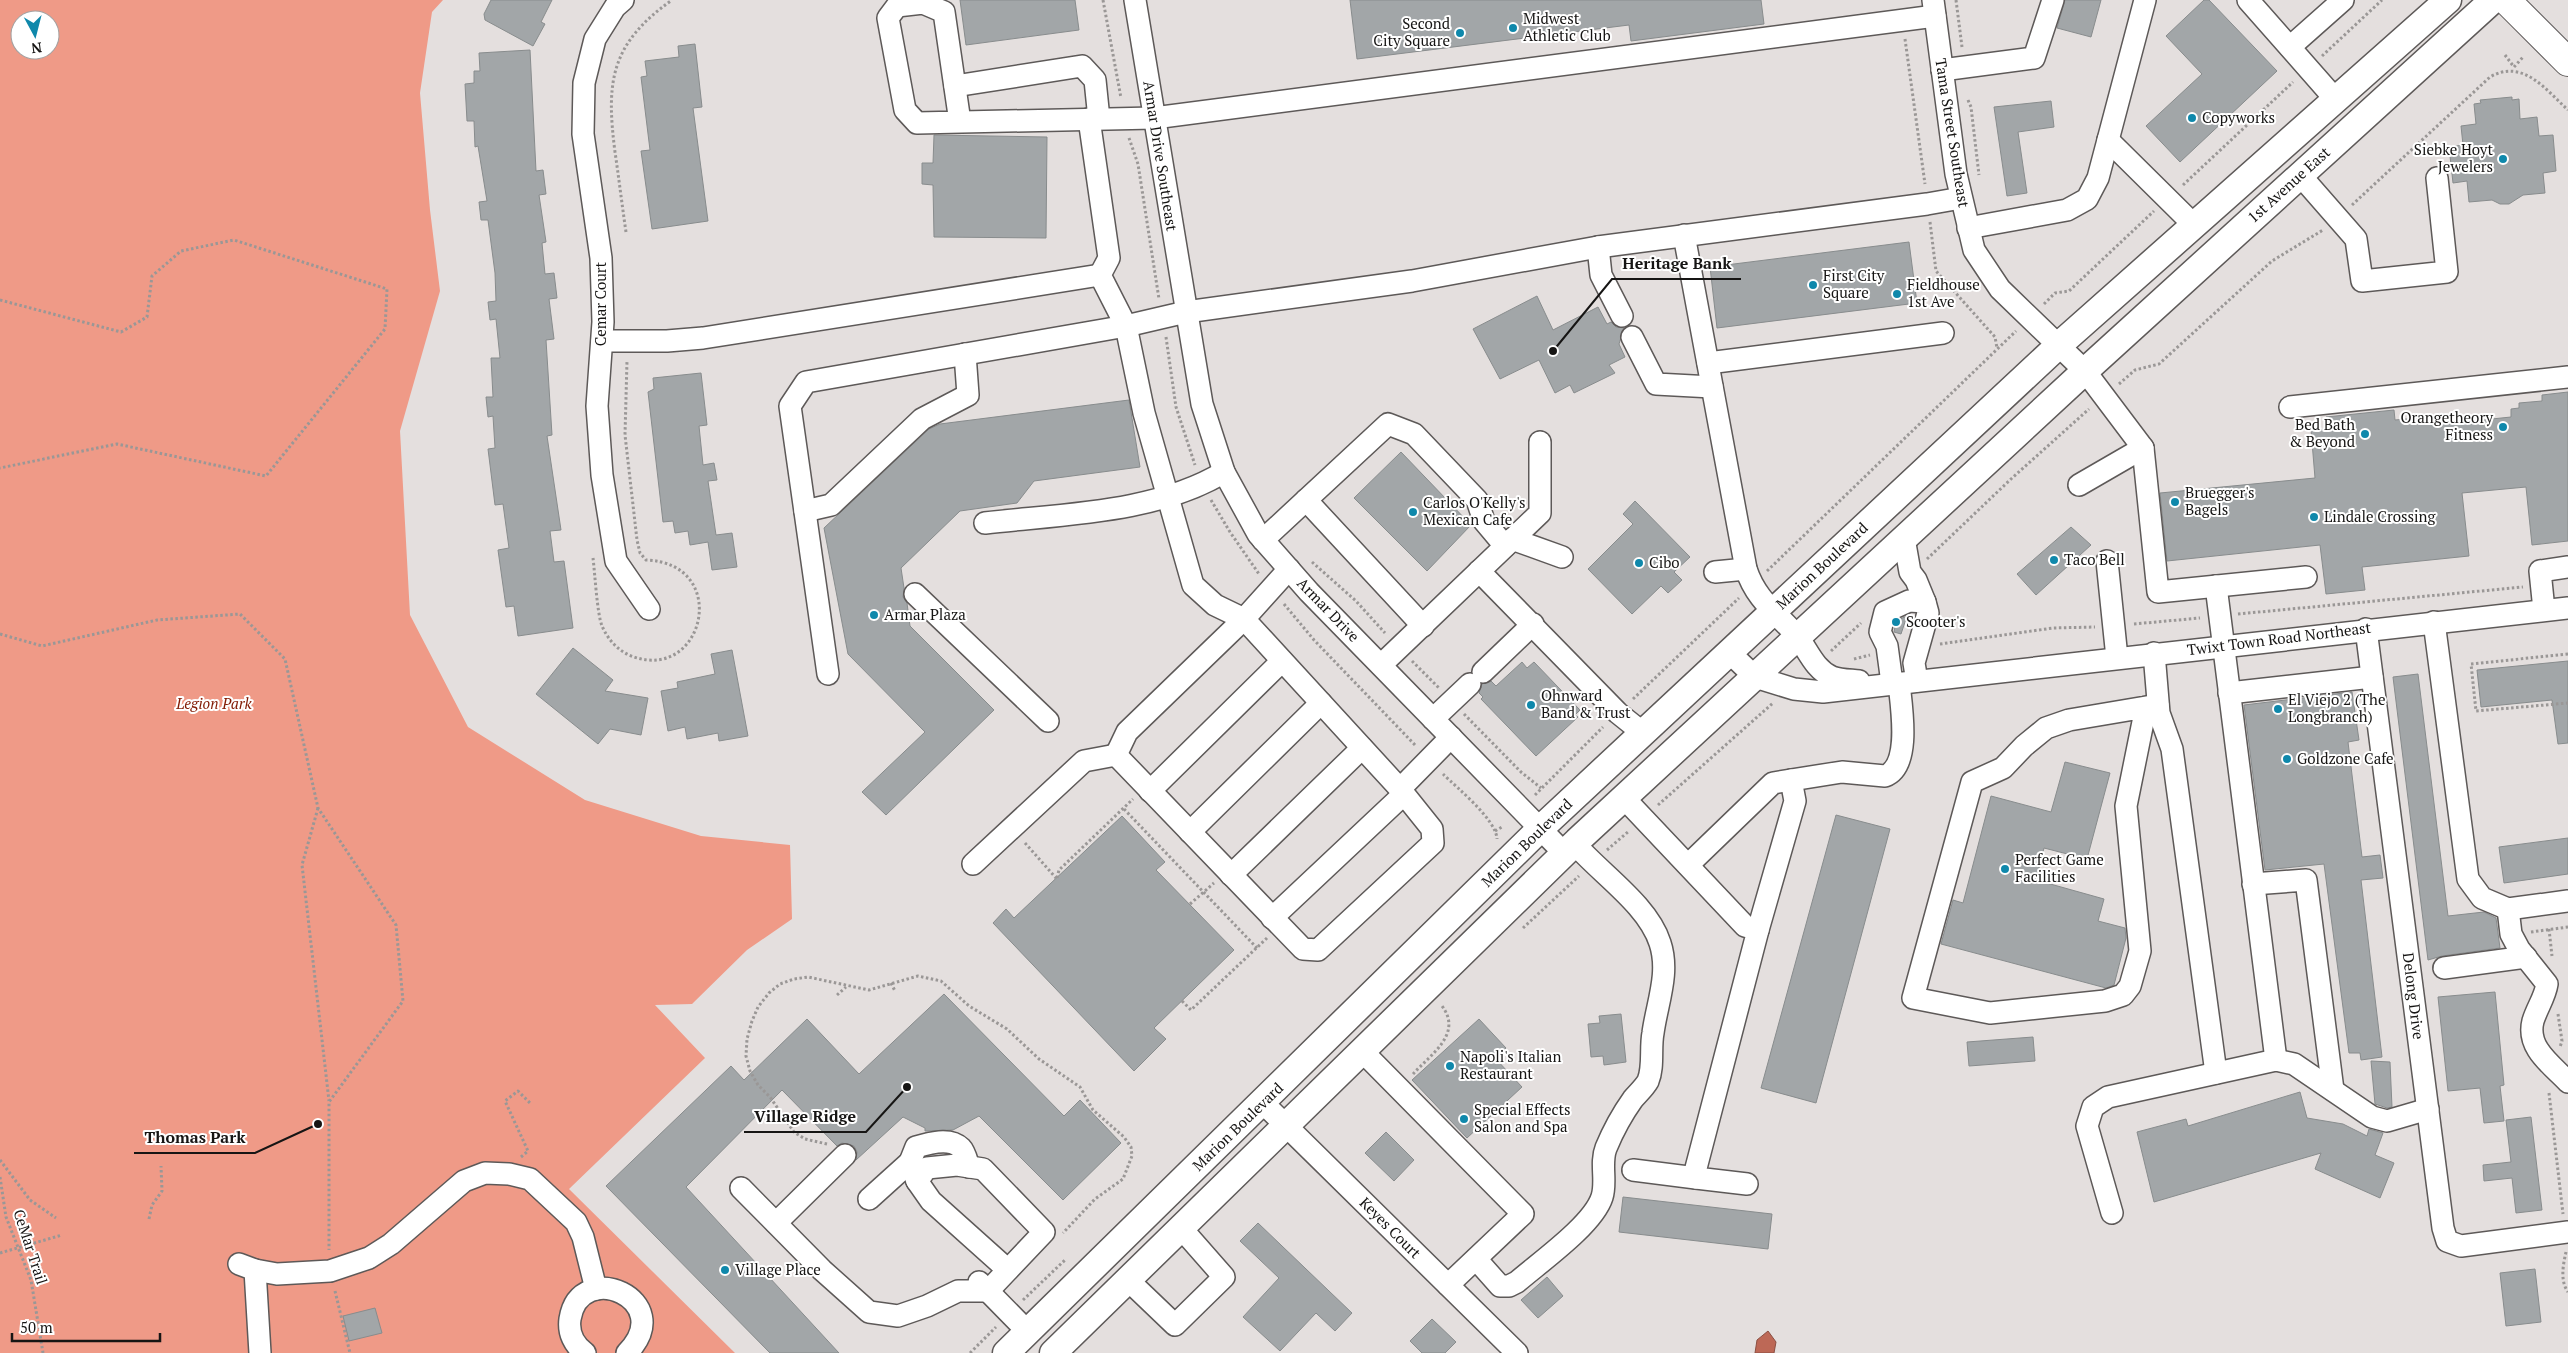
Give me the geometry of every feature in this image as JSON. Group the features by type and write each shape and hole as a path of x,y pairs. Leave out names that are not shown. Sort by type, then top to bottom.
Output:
{"highway":[{"path":"2506,0 2568,62"}],"main road":[{"path":"2059,345 2448,0"},
{"name":"1st Avenue East","path":"2085,370 2493,0"},
{"name":"Marion Boulevard","path":"1006,1353 1540,829 2059,345"},
{"path":"1053,1353 1570,848 2085,370"}],"street":[{"name":"Cemar Court","path":"623,0 615,7 595,39 584,83 583,134 601,258 602,341 597,406 602,475 616,561 649,609"},
{"name":"Armar Drive Southeast","path":"1135,0 1186,312"},
{"path":"1942,70 2034,58 2053,0"},
{"path":"1968,228 2066,210 2087,198 2098,178 2145,0"},
{"path":"2248,0 2336,100"},
{"path":"2290,47 2343,0"},
{"path":"960,122 944,12 923,3 897,6 888,18 905,110 917,123 1154,118 1934,8"},
{"name":"Tama Street Southeast","path":"1934,8 1956,174 1974,250 2000,289 2085,370 2142,448"},
{"path":"955,86 1082,66 1095,80 1094,119 1109,258 1100,275"},
{"path":"2108,140 2194,225"},
{"path":"2300,175 2356,239 2362,282 2403,269 2447,272 2437,178"},
{"path":"828,674 790,406 806,382 1126,326 1186,312 1412,282 1598,247 1961,198"},
{"path":"1684,235 1749,578 1772,612 1798,637 1816,665 1832,676 1897,683"},
{"path":"1598,247 1601,275 1622,316"},
{"path":"602,341 667,341 703,338 1100,275"},
{"path":"1100,275 1126,326 1144,414 1192,585 1215,605 1244,619 1402,792 1432,829 1433,843 1318,950 1303,950 1116,755"},
{"name":"Armar Drive","path":"1186,312 1202,404 1224,472 1263,540 1381,666 1540,829 1592,863 1639,908 1650,922 1660,942 1665,961 1662,991 1652,1032 1651,1074 1618,1123 1605,1150 1602,1197 1585,1223 1509,1286 1500,1286 1476,1259"},
{"path":"1708,363 1943,333"},
{"path":"1632,337 1656,384 1712,388"},
{"path":"805,511 831,505 922,418 968,395 965,354"},
{"path":"2290,407 2568,377"},
{"path":"1263,540 1388,424 1414,434 1477,500 1484,521 1509,543 1562,558"},
{"path":"1381,666 1540,513 1540,442"},
{"path":"2079,485 2142,448 2158,592 2306,577"},
{"path":"985,522 1129,505 1204,484 1224,472"},
{"path":"1306,500 1423,626"},
{"path":"1897,683 1914,663 1928,613 1925,602 1911,574 1904,538"},
{"path":"2107,561 2117,658"},
{"path":"2544,610 2540,571 2568,567"},
{"path":"1116,755 1127,732 1244,619 1289,569"},
{"path":"1479,571 1533,624 1618,713 1642,734"},
{"path":"1715,572 1749,578"},
{"path":"2216,586 2276,1060"},
{"path":"915,594 1048,721"},
{"path":"1688,866 1773,783 1842,772 1885,776 1896,769 1904,732 1897,683 1887,646 1880,632 1885,612 1910,601 1925,602"},
{"name":"Twixt Town Road Northeast","path":"1754,677 1790,688 1823,692 2366,629 2568,608"},
{"path":"2434,622 2468,879 2482,898 2508,909 2568,901"},
{"path":"1433,719 1533,624"},
{"name":"Delong Drive","path":"2366,629 2443,1228 2448,1241 2461,1246 2567,1232"},
{"path":"1730,653 1754,677"},
{"path":"2152,706 2069,720 2046,728 2024,746 2003,768 1972,782 1913,998 1990,1013 2105,1001 2123,995 2130,986 2140,951 2126,806 2152,706 2154,653"},
{"path":"1148,789 1282,661"},
{"path":"2229,693 2372,677"},
{"path":"1190,832 1321,703"},
{"path":"2152,706 2172,749 2216,1073"},
{"path":"1276,922 1402,792 1429,759 1451,737"},
{"path":"1229,873 1362,748"},
{"path":"973,864 1084,761 1116,755"},
{"path":"1696,1178 1758,930 1795,801 1791,780"},
{"path":"1624,798 1745,926 1758,930"},
{"path":"2253,884 2306,880 2333,1090"},
{"path":"2508,909 2511,934 2519,949 2547,984 2533,1023 2534,1038 2540,1055 2561,1075"},
{"path":"2444,968 2526,957"},
{"path":"1362,1051 1523,1214 1448,1285"},
{"path":"2112,1213 2087,1126 2093,1107 2108,1097 2276,1060 2294,1064 2372,1117 2387,1121 2428,1109"},
{"name":"Keyes Court","path":"1263,1102 1285,1126 1517,1353"},
{"path":"776,1223 843,1157"},
{"path":"741,1188 822,1270 869,1312 898,1316 927,1306 958,1291 984,1287 1008,1270 1044,1232 984,1169 969,1166 957,1165 913,1171 869,1199"},
{"path":"1633,1170 1747,1184"},
{"path":"913,1171 931,1201 1008,1270"},
{"path":"260,1353 247,1267 277,1274 330,1271 369,1258 391,1244 464,1181 485,1173 505,1174 530,1179 576,1222 583,1237 596,1289"},
{"path":"1128,1280 1175,1325 1224,1277 1181,1228"},
{"path":"984,1287 1028,1332"},
{"path":"585,1353 575,1344 569,1322 572,1311 577,1301 596,1289 609,1288 621,1291 631,1298 638,1308 642,1320 641,1332 636,1344 627,1353"}],"path":[{"path":"626,232 609,107 611,82 618,62 632,36 649,16 672,0"},
{"path":"1103,0 1124,118 1138,164 1176,407 1187,444 1204,484 1230,532 1271,589 1314,640 1483,814 1495,831 1497,842"},
{"path":"1956,0 1980,180"},
{"path":"1532,797 1618,713 1749,578 2054,293 2069,291 2382,0"},
{"path":"2505,56 2514,69"},
{"path":"2514,69 2524,56"},
{"path":"1911,574 2011,479 2104,396 2135,370 2159,364 2272,261 2326,228 2490,77 2498,72 2514,69 2530,75 2568,110"},
{"path":"0,300 121,332 147,317 152,276 181,251 234,240 387,289 385,329 266,476 117,444 0,468"},
{"path":"1307,558 1356,601 1521,772 1542,788"},
{"path":"0,634 42,646 157,620 240,614 285,659 318,808 396,925 403,1001 329,1102"},
{"path":"1816,665 1864,619"},
{"path":"2568,654 2471,664 2476,711 2568,703"},
{"path":"1592,863 1790,688"},
{"path":"1011,828 1056,878 1058,870 1148,789"},
{"path":"318,808 302,865 329,1102 330,1271 350,1353"},
{"path":"1124,809 1257,948"},
{"path":"1495,831 1502,827"},
{"path":"1190,904 1229,873"},
{"path":"1182,1001 1191,1010 1257,948 1276,922"},
{"path":"2511,934 2568,927"},
{"path":"2549,930 2552,957"},
{"path":"843,1157 831,1147 805,1139 786,1122 750,1071 746,1056 747,1039 758,1007 769,993 780,984 794,979 808,978 869,990 918,976 941,981 970,1006 1007,1029 1039,1059 1080,1087 1093,1110 1124,1137 1131,1147 1132,1156 1129,1166 1117,1185 1095,1199 1054,1242 1044,1232"},
{"path":"891,983 895,991"},
{"path":"837,996 846,987"},
{"path":"1399,1089 1447,1037 1451,1026 1448,1014 1442,1006"},
{"path":"2557,1006 2562,1041 2561,1075 2548,1081 2567,1232 2567,1246 2562,1266 2565,1288 2568,1292"},
{"path":"505,1174 528,1151 505,1100 518,1091 531,1104"},
{"path":"0,1160 30,1200 56,1218"},
{"path":"149,1219 152,1206 162,1191 161,1166"},
{"name":"CeMar Trail","path":"0,1177 6,1218 31,1280 44,1353"},
{"path":"1,1253 62,1235"},
{"path":"970,1353 1068,1257"}],"green space":[{"name":"Legion Park","path":"0,0 443,0 432,12 420,93 430,210 440,291 400,431 410,615 468,727 585,800 701,836 790,845 792,919 747,950 692,1004 655,1005 705,1058 569,1189 735,1353 0,1353"}],"shaded area":[{"path":"1768,1331 1776,1342 1774,1353 1755,1353 1757,1340"}],"building":[{"path":"491,0 552,0 541,22 545,24 533,46 485,20 484,14"},
{"path":"960,0 1075,0 1079,30 966,45"},
{"name":"Second City Square","path":"1350,0 1761,0 1764,24 1631,41 1629,25 1357,59"},
{"path":"2065,0 2101,0 2091,37 2057,28"},
{"path":"2204,0 2209,0 2277,71 2180,162 2146,126 2202,74 2166,36"},
{"path":"695,44 702,107 693,108 708,221 652,229 641,151 650,150 641,77 647,76 645,61 679,57 678,46"},
{"path":"530,50 536,171 543,170 546,194 539,195 546,242 542,243 545,274 554,273 557,298 549,299 554,339 546,340 552,435 547,436 561,530 550,531 554,562 564,561 573,628 518,636 514,606 506,607 498,550 509,548 503,504 495,505 488,449 495,448 493,416 488,417 486,397 493,397 491,358 500,358 496,319 490,320 488,302 496,301 495,273 488,220 481,220 479,202 487,201 478,146 475,147 474,121 467,121 465,84 474,83 474,71 480,71 479,53"},
{"name":"Siebke Hoyt Jewelers","path":"2512,97 2512,100 2519,99 2520,119 2537,117 2539,136 2553,135 2556,171 2543,173 2545,193 2523,195 2509,204 2500,204 2492,200 2469,202 2467,181 2453,183 2449,147 2463,145 2461,126 2476,124 2474,104 2481,103 2480,100"},
{"path":"2051,101 2054,127 2018,132 2027,193 2007,196 1994,107"},
{"path":"934,135 1047,137 1046,238 934,237 933,185 922,184 922,163 933,163"},
{"name":"First City Square","path":"1909,242 1917,303 1717,328 1710,267"},
{"path":"1537,296 1553,330 1598,307 1607,324 1611,322 1616,327 1624,328 1619,344 1625,357 1609,365 1615,373 1574,393 1570,385 1555,393 1539,360 1500,379 1473,329"},
{"path":"701,373 707,425 699,426 703,465 714,463 717,480 708,481 716,535 732,533 737,567 712,570 708,542 690,545 688,531 675,533 673,521 663,522 648,392 654,389 653,378"},
{"name":"Lindale Crossing","path":"2568,392 2568,541 2532,545 2526,487 2462,493 2469,556 2362,567 2365,590 2326,594 2320,545 2167,561 2160,493 2315,478 2311,430 2327,429 2326,417 2394,410 2395,420 2453,415 2453,423 2511,417 2511,409 2519,408 2519,403 2542,401 2542,395"},
{"name":"Armar Plaza","path":"1129,400 1140,467 1034,481 1017,503 960,511 901,568 904,588 903,597 907,603 910,626 994,710 886,815 862,792 925,732 848,654 824,528 929,429 940,424"},
{"name":"Carlos O'Kelly's Mexican Cafe","path":"1401,452 1471,525 1427,571 1354,498"},
{"name":"Cibo","path":"1635,501 1690,557 1674,572 1682,580 1668,593 1661,586 1632,614 1588,569 1633,524 1623,514"},
{"name":"Taco Bell","path":"2071,527 2091,545 2036,595 2017,574"},
{"path":"1907,616 1901,634 1894,632 1896,621"},
{"path":"573,648 613,680 605,691 648,698 641,735 610,729 598,744 536,694"},
{"path":"732,650 748,736 719,741 718,733 687,739 685,727 668,731 661,691 678,688 677,682 715,674 711,654"},
{"path":"2568,661 2568,743 2558,744 2552,700 2481,707 2477,670"},
{"name":"Ohnward Band & Trust","path":"1522,662 1527,668 1534,662 1580,710 1575,715 1578,717 1536,756 1481,699 1483,697 1479,693 1482,684 1491,681 1496,686"},
{"path":"2418,674 2448,916 2484,912 2496,918 2500,948 2442,956 2428,960 2393,677"},
{"path":"2352,692 2359,740 2348,742 2362,857 2380,855 2383,878 2361,880 2382,1057 2361,1060 2360,1053 2349,1053 2324,864 2265,870 2244,705"},
{"name":"Perfect Game Facilities","path":"2065,762 2110,773 2087,859 2044,848 2036,880 2104,899 2098,921 2125,928 2126,938 2114,985 2106,988 1941,944 1953,900 1963,903 1991,796 2051,812"},
{"path":"1836,815 1890,829 1816,1103 1761,1088"},
{"path":"1122,816 1165,862 1156,870 1234,950 1154,1028 1166,1039 1134,1071 993,923 1006,909 1014,918"},
{"path":"2568,838 2568,874 2504,883 2499,847"},
{"path":"2495,992 2504,1085 2500,1086 2504,1121 2484,1123 2480,1088 2448,1091 2438,997"},
{"path":"944,994 1064,1116 1080,1100 1121,1143 1063,1200 979,1116 953,1130 925,1131 925,1128 903,1117 856,1160 857,1152 854,1146 842,1143 837,1146 782,1090 686,1187 839,1353 770,1353 606,1186 731,1066 744,1080 807,1019 859,1074"},
{"path":"1621,1014 1626,1062 1604,1065 1603,1056 1591,1057 1588,1024 1600,1023 1599,1016"},
{"path":"1479,1019 1506,1048 1495,1058 1522,1087 1467,1138 1412,1080"},
{"path":"2033,1037 2035,1061 1969,1066 1967,1042"},
{"path":"2371,1061 2390,1062 2392,1107 2387,1108 2375,1104"},
{"path":"2300,1092 2307,1118 2343,1124 2367,1136 2369,1129 2383,1133 2375,1155 2394,1163 2380,1198 2315,1169 2321,1153 2154,1202 2137,1132 2186,1119 2188,1126"},
{"path":"2531,1117 2542,1210 2516,1213 2512,1178 2484,1181 2483,1165 2511,1162 2506,1120"},
{"path":"1386,1132 1414,1160 1394,1181 1365,1153"},
{"path":"1623,1197 1772,1214 1768,1249 1619,1232"},
{"path":"1258,1223 1352,1313 1335,1331 1316,1313 1280,1351 1243,1317 1279,1278 1240,1241"},
{"path":"2535,1269 2541,1322 2506,1326 2500,1273"},
{"path":"1547,1277 1563,1296 1538,1318 1521,1300"},
{"path":"375,1308 382,1333 349,1341 343,1316"},
{"path":"1432,1319 1456,1342 1445,1353 1422,1353 1410,1341"}],"place":[{"name":"Midwest Athletic Club","path":"1513,28"},
{"name":"Second City Square","path":"1460,33"},
{"name":"Copyworks","path":"2192,118"},
{"name":"Siebke Hoyt Jewelers","path":"2503,159"},
{"name":"First City Square","path":"1813,285"},
{"name":"Fieldhouse 1st Ave","path":"1897,294"},
{"name":"Heritage Bank","path":"1553,351"},
{"name":"Orangetheory Fitness","path":"2503,427"},
{"name":"Bed Bath & Beyond","path":"2365,434"},
{"name":"Bruegger's Bagels","path":"2175,502"},
{"name":"Carlos O'Kelly's Mexican Cafe","path":"1413,512"},
{"name":"Lindale Crossing","path":"2314,517"},
{"name":"Taco Bell","path":"2054,560"},
{"name":"Cibo","path":"1639,563"},
{"name":"Armar Plaza","path":"874,615"},
{"name":"Scooter's","path":"1896,622"},
{"name":"Ohnward Band & Trust","path":"1531,705"},
{"name":"El Viejo 2 (The Longbranch)","path":"2278,709"},
{"name":"Goldzone Cafe","path":"2287,759"},
{"name":"Perfect Game Facilities","path":"2005,869"},
{"name":"Napoli's Italian Restaurant","path":"1450,1066"},
{"name":"Village Ridge","path":"907,1087"},
{"name":"Special Effects Salon and Spa","path":"1464,1119"},
{"name":"Thomas Park","path":"318,1124"},
{"name":"Village Place","path":"725,1270"}]}
